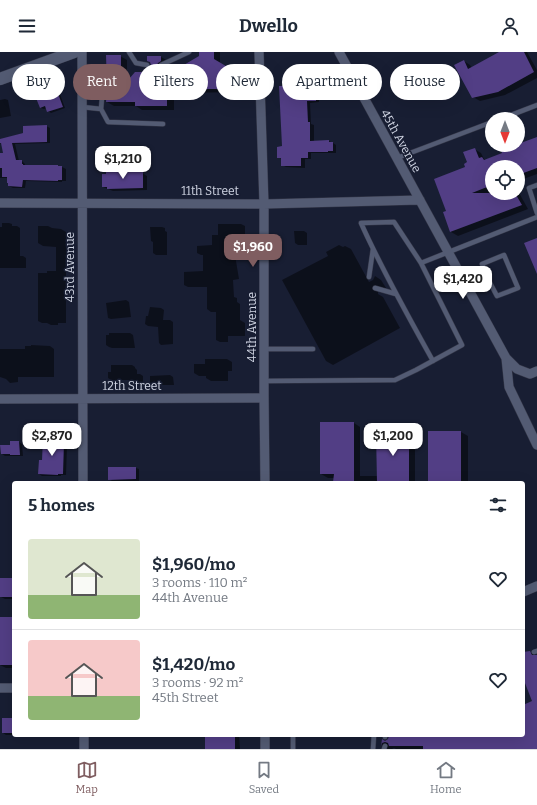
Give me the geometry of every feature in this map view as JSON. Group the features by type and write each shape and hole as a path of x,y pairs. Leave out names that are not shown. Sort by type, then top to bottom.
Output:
{"street":[{"path":"0,79 74,52"},
{"name":"43rd Avenue","path":"82,52 82,64"},
{"name":"44th Avenue","path":"259,52 264,204 264,481"},
{"name":"45th Avenue","path":"339,52 506,358"},
{"name":"43rd Avenue","path":"82,100 83,481"},
{"name":"11th Street","path":"0,203 264,204 420,200"},
{"path":"506,358 517,369 533,373"},
{"path":"506,358 509,387 537,445"},
{"name":"12th Street","path":"0,399 264,398"},
{"path":"525,591 537,586"},
{"path":"0,688 12,688"},
{"path":"84,737 84,749"},
{"path":"265,737 265,749"}],"lane":[{"path":"130,52 136,63 142,64"},
{"path":"163,64 189,52"},
{"path":"102,100 101,109 108,122 163,124"},
{"path":"519,112 537,105"},
{"path":"82,107 101,109"},
{"path":"397,158 485,125"},
{"path":"537,185 529,188 537,213"},
{"path":"421,263 448,251 537,217"},
{"path":"264,381 395,380 433,361 462,345 421,263 394,222 361,223 373,250 433,361"},
{"path":"369,277 373,250"},
{"path":"504,255 518,288 497,296 489,281 482,264 504,255"},
{"path":"469,289 489,281"},
{"path":"375,288 396,294"},
{"path":"264,349 313,349"},
{"path":"293,737 293,749"},
{"path":"373,749 374,737"}],"building":[{"path":"199,52 214,52 214,59 222,64 216,64 216,89 208,89 208,64 186,64 199,56"},
{"path":"499,52 524,52 534,72 498,92 472,98 460,76 460,64 456,64 464,60 468,69"},
{"path":"106,55 121,55 121,64 106,64"},
{"path":"147,56 161,56 161,61 151,64 147,61"},
{"path":"135,72 139,72 139,100 167,100 167,106 135,106 135,102 106,102 106,100 131,100 131,77"},
{"path":"279,86 282,86 282,100 316,100 307,101 308,122 310,122 310,141 329,140 329,142 333,142 333,151 308,152 308,158 301,158 301,166 281,166 281,158 277,158 277,147 282,146"},
{"path":"37,100 60,100 63,107 47,112 45,106 40,108"},
{"path":"47,125 47,142 12,143 16,160 22,160 23,165 62,166 62,180 23,180 22,187 8,186 7,177 2,177 2,168 0,168 0,153 3,153 0,139 23,133 23,126"},
{"path":"537,137 537,168 525,172 525,160 485,160 485,188 472,193 485,193 485,200 519,200 522,205 450,232 443,212 446,211 434,179 465,167 464,164 467,162 463,152 475,148 479,158 482,157 484,160 502,152 525,152 525,141"},
{"path":"106,172 143,172 143,188 107,189 107,187 102,187 102,174 106,174"},
{"path":"537,238 537,274 524,243"},
{"path":"320,422 354,422 354,481 333,481 334,474 320,474"},
{"path":"428,431 461,431 461,481 428,481"},
{"path":"376,432 409,432 409,481 377,481"},
{"path":"43,438 62,439 62,443 64,443 63,474 38,474 39,460 42,460"},
{"path":"10,441 19,441 20,455 1,454 0,445 10,445"},
{"path":"108,467 136,467 136,479 108,480"},
{"path":"0,578 12,578 12,597 0,597"},
{"path":"0,617 12,617 12,665 0,665"},
{"path":"530,651 532,655 537,655 537,749 423,749 423,746 389,746 388,743 385,742 382,743 381,746 382,739 385,741 389,737 525,737 525,704 532,701 525,683 525,652"},
{"path":"2,718 12,718 12,733 2,733"},
{"path":"205,737 235,737 235,749 205,749"}]}
